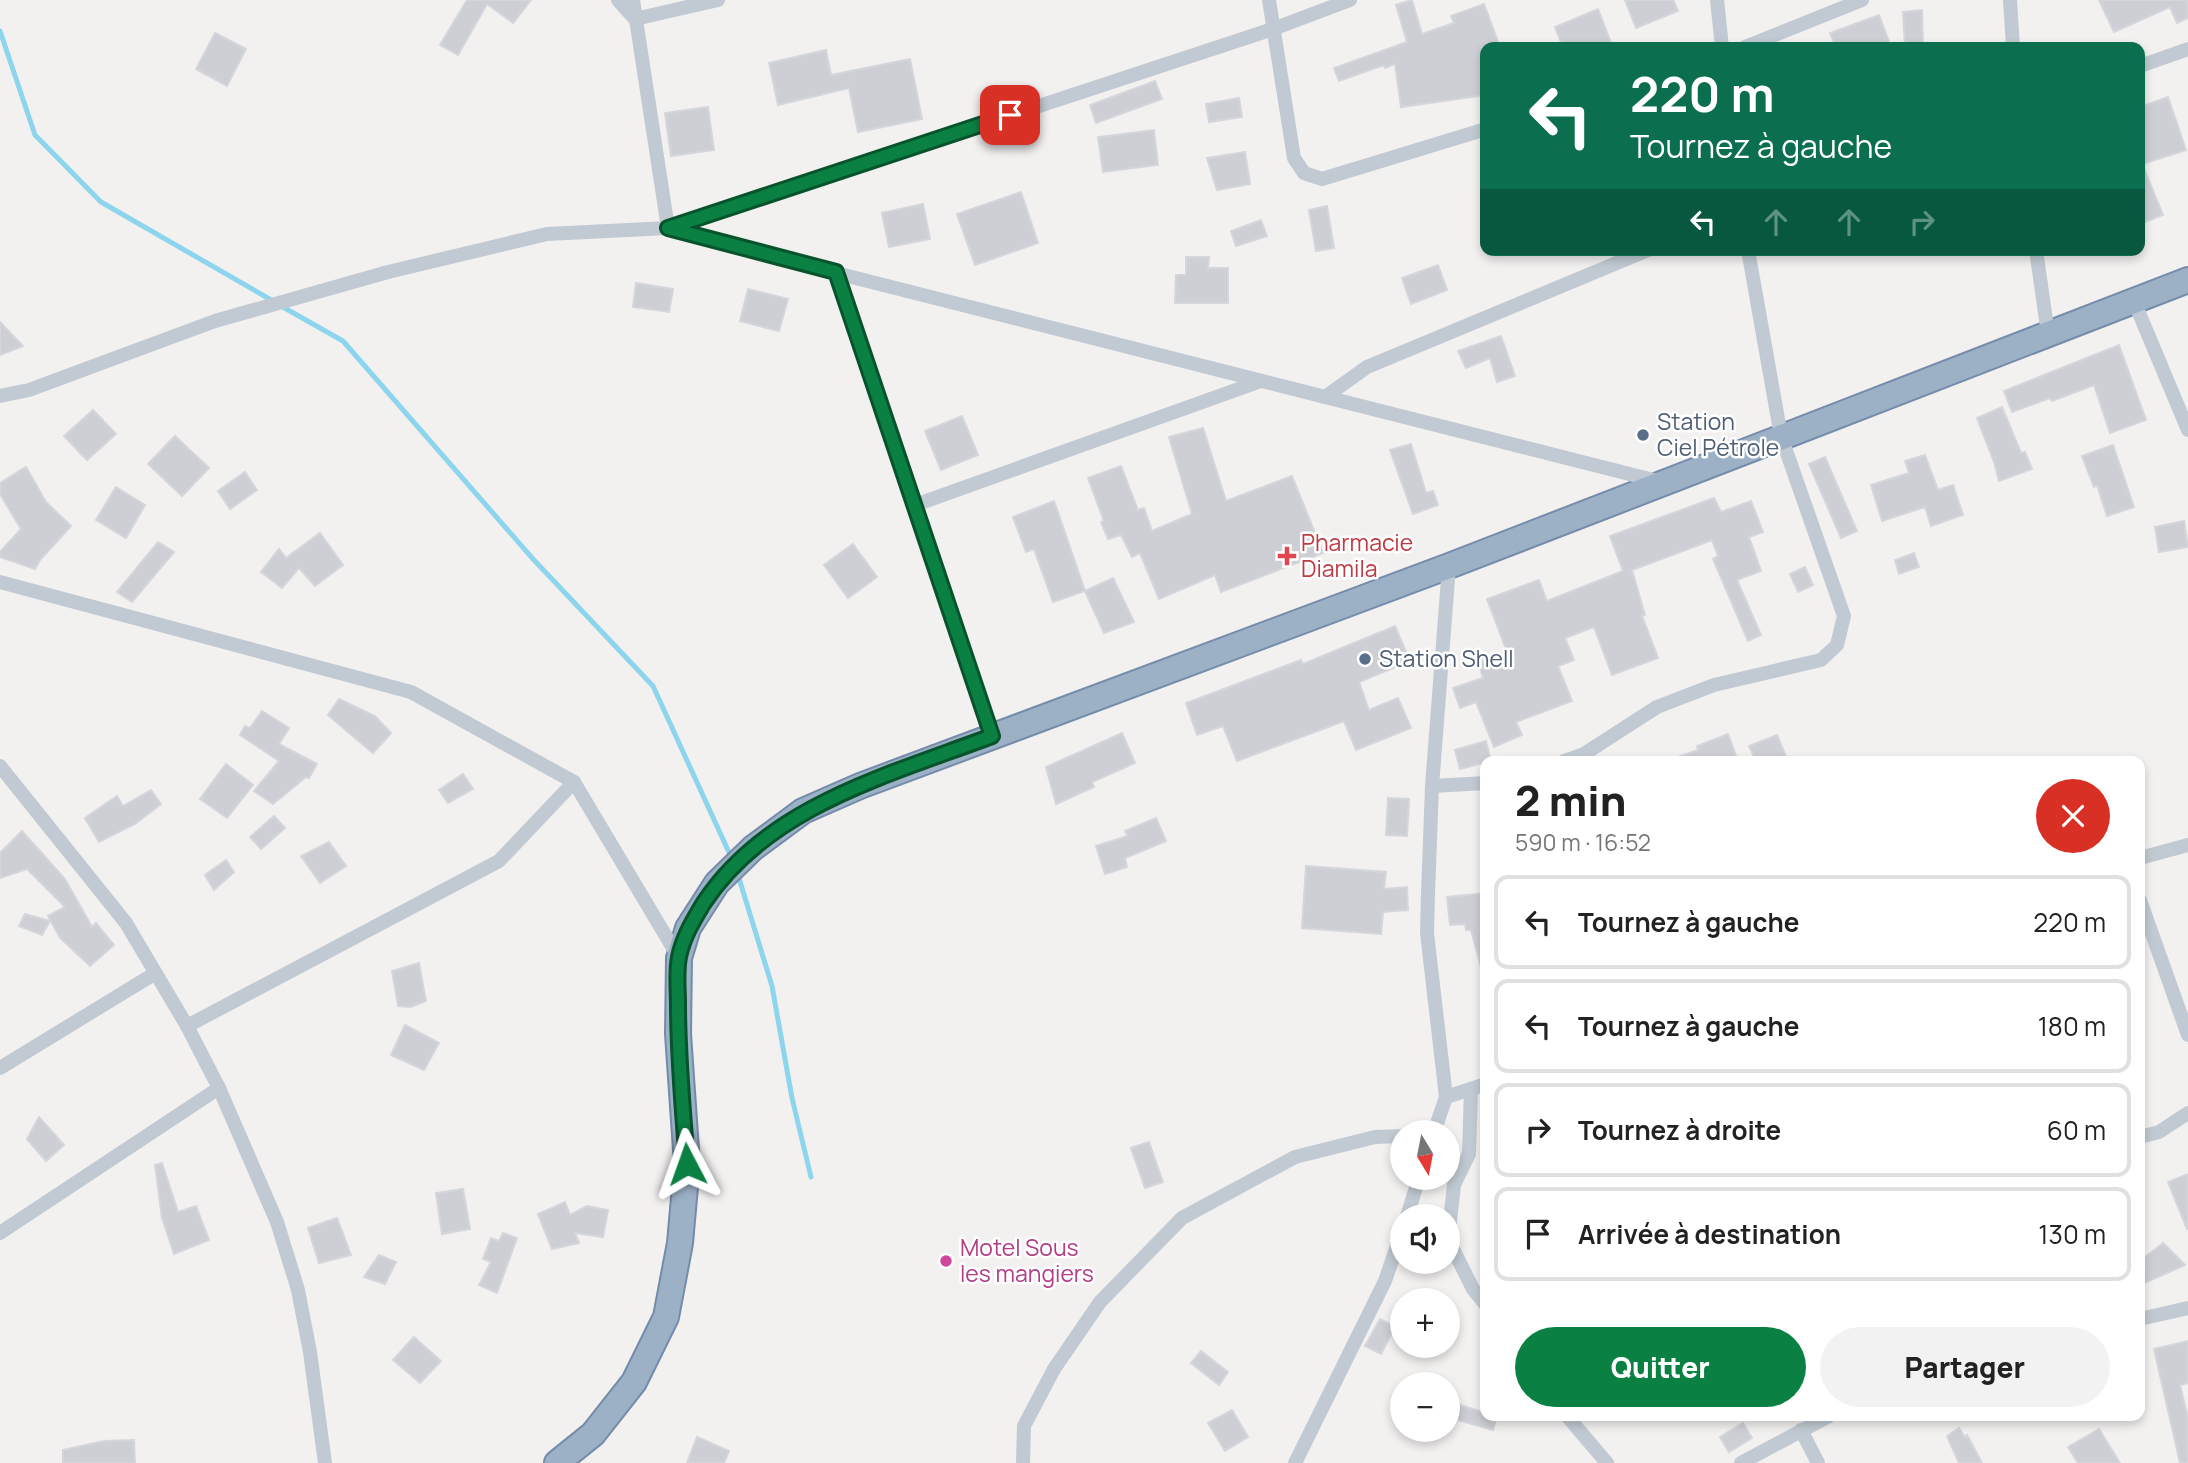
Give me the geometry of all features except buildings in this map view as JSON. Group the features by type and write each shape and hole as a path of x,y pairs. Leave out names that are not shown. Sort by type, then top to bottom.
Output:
{"highway":[{"path":"557,1463 593,1434 634,1382 666,1317 680,1243 687,1164 678,1034 679,958 688,928 717,883 753,848 803,811 860,786 1449,566 2188,280"}],"street":[{"path":"618,0 635,19"},
{"path":"633,0 668,228"},
{"path":"635,19 718,0"},
{"path":"1269,0 1294,158 1304,173 1322,179 1480,131"},
{"path":"0,396 29,390 215,321 349,283 547,234 668,228 1273,29 1350,0"},
{"path":"1717,0 1722,42"},
{"path":"1757,42 1862,0"},
{"path":"2010,0 2013,42"},
{"path":"2145,64 2188,49"},
{"path":"668,228 1662,482"},
{"path":"1325,397 1367,366 1633,256"},
{"path":"1578,756 1657,707 1714,685 1821,660 1837,645 1844,616 1781,436 1749,256"},
{"path":"2037,256 2048,334"},
{"path":"836,272 992,736"},
{"path":"2134,302 2188,430"},
{"path":"915,505 1262,381"},
{"path":"1438,1120 1446,1097 1427,933 1432,786 1449,566"},
{"path":"0,582 411,692 574,782 679,958"},
{"path":"0,766 126,923 187,1026 219,1088 277,1222 298,1290 310,1352 325,1463"},
{"path":"187,1026 499,861 574,782"},
{"path":"1432,786 1480,783"},
{"path":"2145,857 2188,845"},
{"path":"2145,914 2188,1035"},
{"path":"0,1068 154,974"},
{"path":"1446,1097 1478,1086 1469,1154 1454,1185 1448,1239 1480,1298"},
{"path":"0,1233 219,1088"},
{"path":"2145,1136 2159,1132 2188,1113"},
{"path":"1023,1463 1024,1426 1054,1369 1100,1301 1182,1218 1295,1157 1375,1137 1390,1136"},
{"path":"1295,1463 1390,1266"},
{"path":"2145,1318 2188,1308"},
{"path":"1570,1421 1608,1463"},
{"path":"1741,1463 1801,1430 1811,1421"},
{"path":"1801,1430 1818,1463"}],"waterway":[{"path":"0,31 35,135 101,202 273,301"},
{"path":"281,306 343,341 533,559 653,686 732,859"},
{"path":"738,875 772,986 792,1098 811,1177"}],"place":[{"name":"Station Ciel Pétrole","path":"1643,435"},
{"name":"Pharmacie Diamila","path":"1287,556"},
{"name":"Station Shell","path":"1365,659"},
{"name":"Motel Sous les mangiers","path":"946,1261"}],"route":[{"path":"687,1164 678,1034 679,958 688,928 717,883 753,848 803,811 860,786 992,736 836,272 668,228 1010,115"}]}
